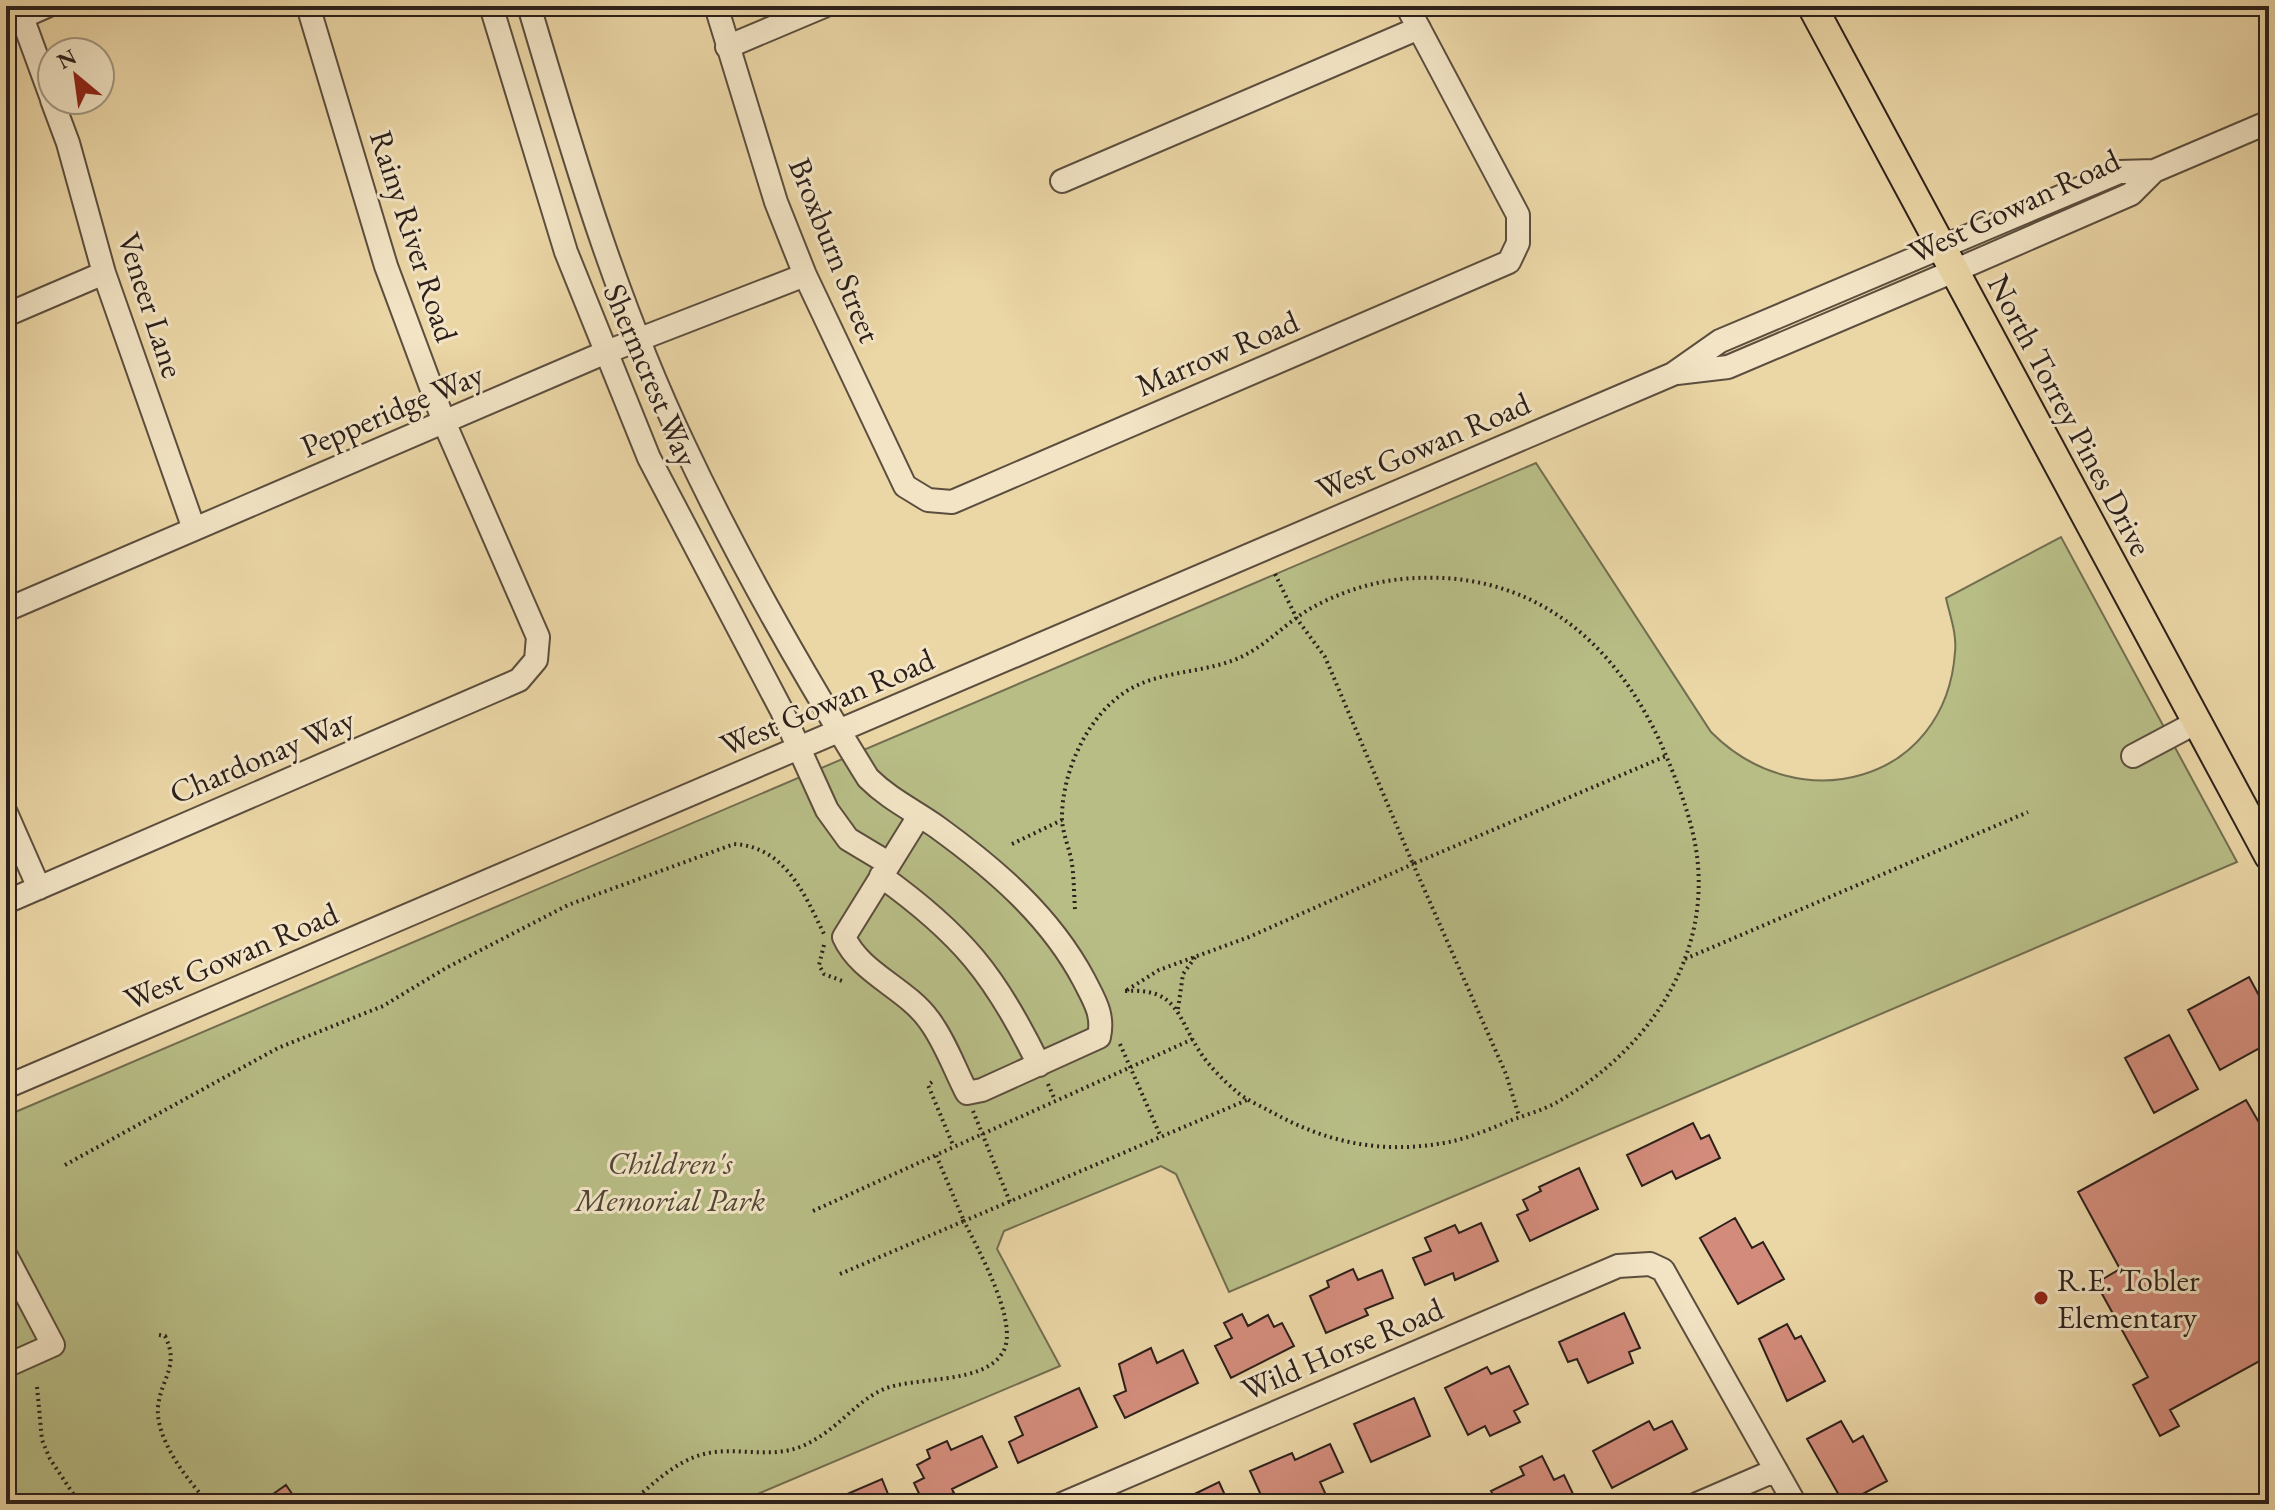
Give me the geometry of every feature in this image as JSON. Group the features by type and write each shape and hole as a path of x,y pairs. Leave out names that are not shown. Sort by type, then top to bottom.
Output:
{"main road":[{"name":"North Torrey Pines Drive","path":"1812,6 2269,856"}],"street":[{"path":"14,20 47,6"},
{"name":"Rainy River Road","path":"308,6 386,266 444,422 538,637 536,660"},
{"name":"Shermcrest Way","path":"491,6 542,180 604,353 649,458 839,828 949,930 987,971 1015,1016 1039,1065 1099,1037 1102,1023 1099,1009 1076,965 1038,913 988,866 886,796 868,778 732,543 683,444 639,340 579,176 529,6"},
{"name":"Broxburn Street","path":"716,6 776,202 805,275 905,486 928,500"},
{"path":"727,47 824,6"},
{"path":"1062,181 1419,28 1407,6"},
{"name":"Veneer Lane","path":"14,20 36,66"},
{"name":"Marrow Road","path":"928,500 952,502 1509,262 1518,243 1518,215 1419,28"},
{"name":"Veneer Lane","path":"58,116 104,273 194,529"},
{"name":"West Gowan Road","path":"6,1087 1673,374 1728,367 1948,259 2131,194 2154,171 2269,122"},
{"path":"6,315 104,273"},
{"name":"Pepperidge Way","path":"6,610 604,353 805,275"},
{"name":"Chardonay Way","path":"6,902 519,680 536,660"},
{"path":"2133,756 2197,722"},
{"path":"6,813 39,888"},
{"path":"919,816 844,937 851,952 930,1020 967,1093 1039,1065"},
{"path":"6,1256 53,1345 6,1366"},
{"name":"Wild Horse Road","path":"1062,1504 1618,1266 1650,1264 1663,1270 1776,1470"},
{"path":"1697,1504 1776,1470 1795,1504"}],"path":[{"path":"1275,574 1297,619 1325,657 1506,1074 1520,1117"},
{"path":"1075,909 1072,865 1062,820 1075,762 1086,733 1104,709 1130,689 1153,680 1237,659 1340,595 1398,579 1431,577 1498,587 1557,614 1605,654 1642,704 1666,756 1687,809 1697,851 1698,889 1685,959 1669,997 1624,1056 1555,1104 1455,1141 1382,1148 1337,1142 1238,1094 1201,1054 1178,1009 1150,989 1125,991 1159,970 1249,937 1666,756"},
{"path":"1685,959 2028,812"},
{"path":"1012,844 1062,820"},
{"path":"65,1165 278,1048 383,1006 459,961 568,905 734,844 752,845 769,853 795,877 827,940 819,965 824,974 845,982"},
{"path":"1178,1009 1183,974 1196,956"},
{"path":"1118,1038 1161,1137"},
{"path":"813,1211 1193,1039"},
{"path":"932,1082 928,1085 953,1145"},
{"path":"840,1274 1248,1099"},
{"path":"980,1133 1010,1202"},
{"path":"629,1504 680,1464 704,1454 769,1453 796,1448 837,1427 868,1399 886,1388 972,1372 990,1364 1003,1352 1007,1337 1005,1316 936,1155"},
{"path":"159,1335 165,1336 173,1359 161,1391 158,1411 161,1426 178,1461 210,1504"},
{"path":"37,1387 42,1440 50,1459 80,1504"}],"green space":[{"name":"Children's Memorial Park","path":"1536,463 1711,732 1746,759 1785,775 1825,780 1863,774 1897,758 1925,732 1946,697 1955,645 1946,598 2061,537 2237,862 1229,1292 1176,1174 1161,1166 1004,1231 997,1249 1060,1366 734,1504 6,1504 6,1116"}],"building":[{"path":"2249,977 2269,1014 2269,1043 2220,1070 2188,1010"},
{"path":"2169,1035 2198,1089 2154,1113 2125,1058"},
{"path":"2246,1100 2261,1126 2269,1121 2269,1356 2170,1410 2179,1426 2160,1436 2133,1385 2148,1377 2096,1283 2120,1269 2078,1192"},
{"path":"1693,1123 1701,1139 1709,1135 1720,1158 1676,1179 1672,1171 1642,1186 1627,1155"},
{"path":"1579,1168 1598,1209 1530,1241 1517,1215 1528,1210 1523,1200 1541,1191 1539,1187"},
{"path":"1735,1218 1752,1248 1763,1242 1784,1279 1738,1304 1700,1238"},
{"path":"1481,1223 1498,1261 1455,1280 1453,1273 1425,1285 1413,1258 1431,1251 1425,1238 1455,1225 1459,1233"},
{"path":"1353,1269 1358,1280 1382,1270 1393,1298 1365,1309 1368,1315 1326,1333 1310,1296 1329,1287 1327,1281"},
{"path":"1624,1313 1640,1348 1629,1352 1633,1363 1588,1383 1577,1359 1568,1362 1559,1342"},
{"path":"1242,1314 1248,1326 1268,1315 1274,1327 1282,1323 1294,1346 1231,1378 1215,1346 1232,1338 1224,1323"},
{"path":"1787,1324 1795,1339 1801,1336 1825,1381 1787,1401 1759,1339"},
{"path":"1151,1348 1157,1363 1183,1350 1198,1383 1125,1418 1114,1396 1126,1391 1119,1364"},
{"path":"1509,1366 1528,1404 1514,1411 1520,1422 1490,1436 1485,1426 1468,1435 1445,1388 1487,1367 1491,1374"},
{"path":"1079,1388 1097,1427 1018,1463 1009,1442 1023,1435 1015,1417"},
{"path":"1414,1398 1430,1436 1371,1462 1354,1424"},
{"path":"1649,1421 1654,1430 1672,1421 1687,1449 1612,1488 1593,1451"},
{"path":"1841,1421 1853,1442 1863,1436 1887,1481 1844,1504 1807,1439"},
{"path":"982,1436 997,1467 952,1489 954,1493 924,1504 914,1483 924,1478 917,1465 930,1458 927,1450 947,1441 951,1450"},
{"path":"1330,1444 1343,1472 1320,1482 1326,1495 1306,1504 1265,1504 1250,1471 1292,1453 1295,1460"},
{"path":"1542,1456 1554,1480 1564,1475 1575,1498 1563,1504 1498,1504 1491,1491 1524,1475 1520,1467"},
{"path":"882,1479 892,1504 824,1504"},
{"path":"1219,1482 1229,1504 1174,1504"},
{"path":"286,1485 299,1504 259,1504"}],"place":[{"name":"R.E. Tobler Elementary","path":"2041,1298"}]}
